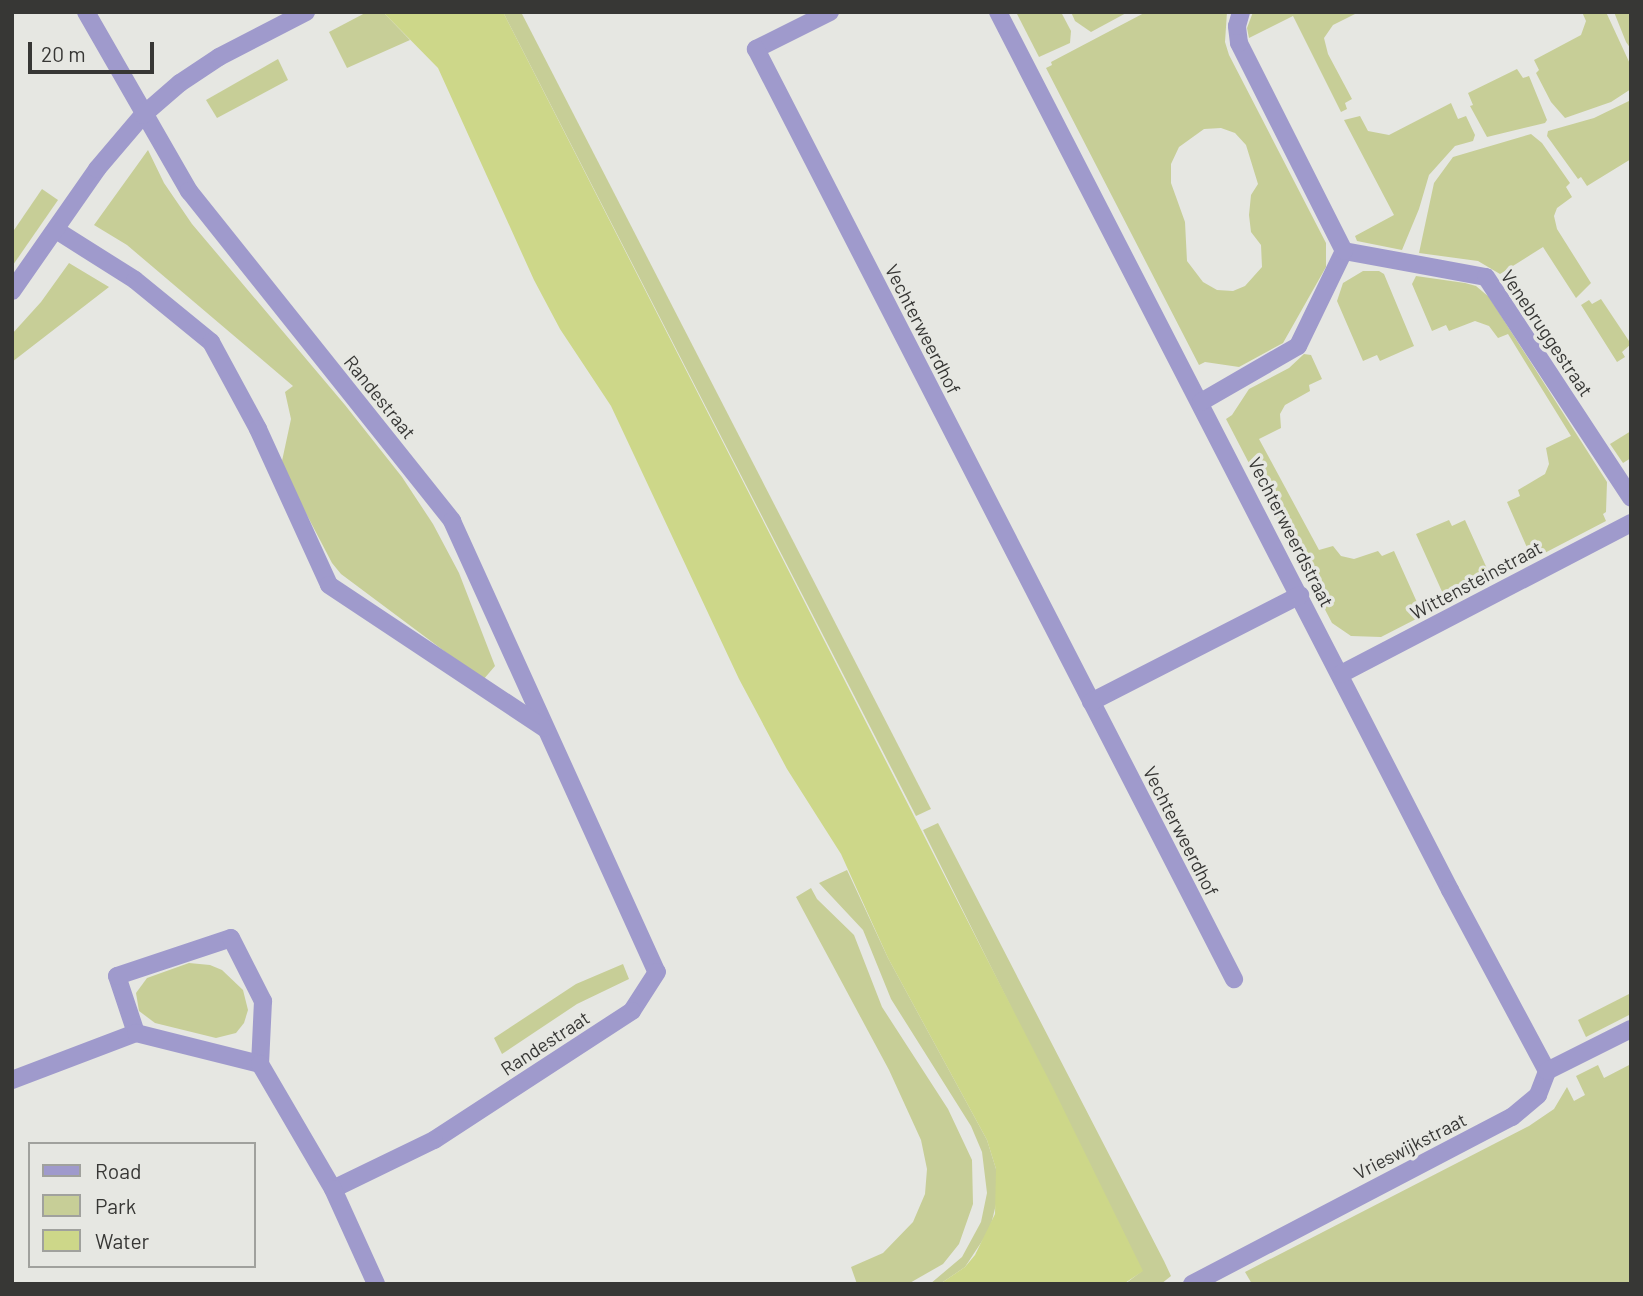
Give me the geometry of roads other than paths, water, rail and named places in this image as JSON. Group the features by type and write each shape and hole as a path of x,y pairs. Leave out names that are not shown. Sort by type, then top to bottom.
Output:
{"street":[{"name":"Randestraat","path":"86,12 189,191 452,521 657,972 632,1011 434,1140 333,1189"},
{"path":"12,291 97,169 143,115 180,83 219,57 306,12"},
{"name":"Vechterweerdhof","path":"830,12 756,49 1234,979"},
{"name":"Vechterweerdstraat","path":"998,12 1450,890 1547,1071"},
{"path":"1200,402 1298,346 1344,251 1239,43 1237,26 1241,12"},
{"path":"56,230 135,280 211,342 258,429 329,585 546,729"},
{"name":"Venebruggestraat","path":"1344,251 1486,276 1631,498"},
{"name":"Wittensteinstraat","path":"1341,674 1631,523"},
{"path":"1091,702 1300,595"},
{"path":"136,1032 117,976 231,937 263,1001 260,1064 333,1189 376,1284"},
{"path":"1547,1071 1631,1029"},
{"path":"12,1080 136,1032 260,1064"},
{"name":"Vrieswijkstraat","path":"1192,1284 1512,1117 1538,1095 1547,1071"}],"water":[{"path":"383,12 503,12 1053,1088 1143,1271 1125,1283 940,1284 965,1267 975,1255 995,1214 996,1169 987,1140 888,958 841,854 787,769 739,679 611,406 560,329 534,280 438,68"}]}
